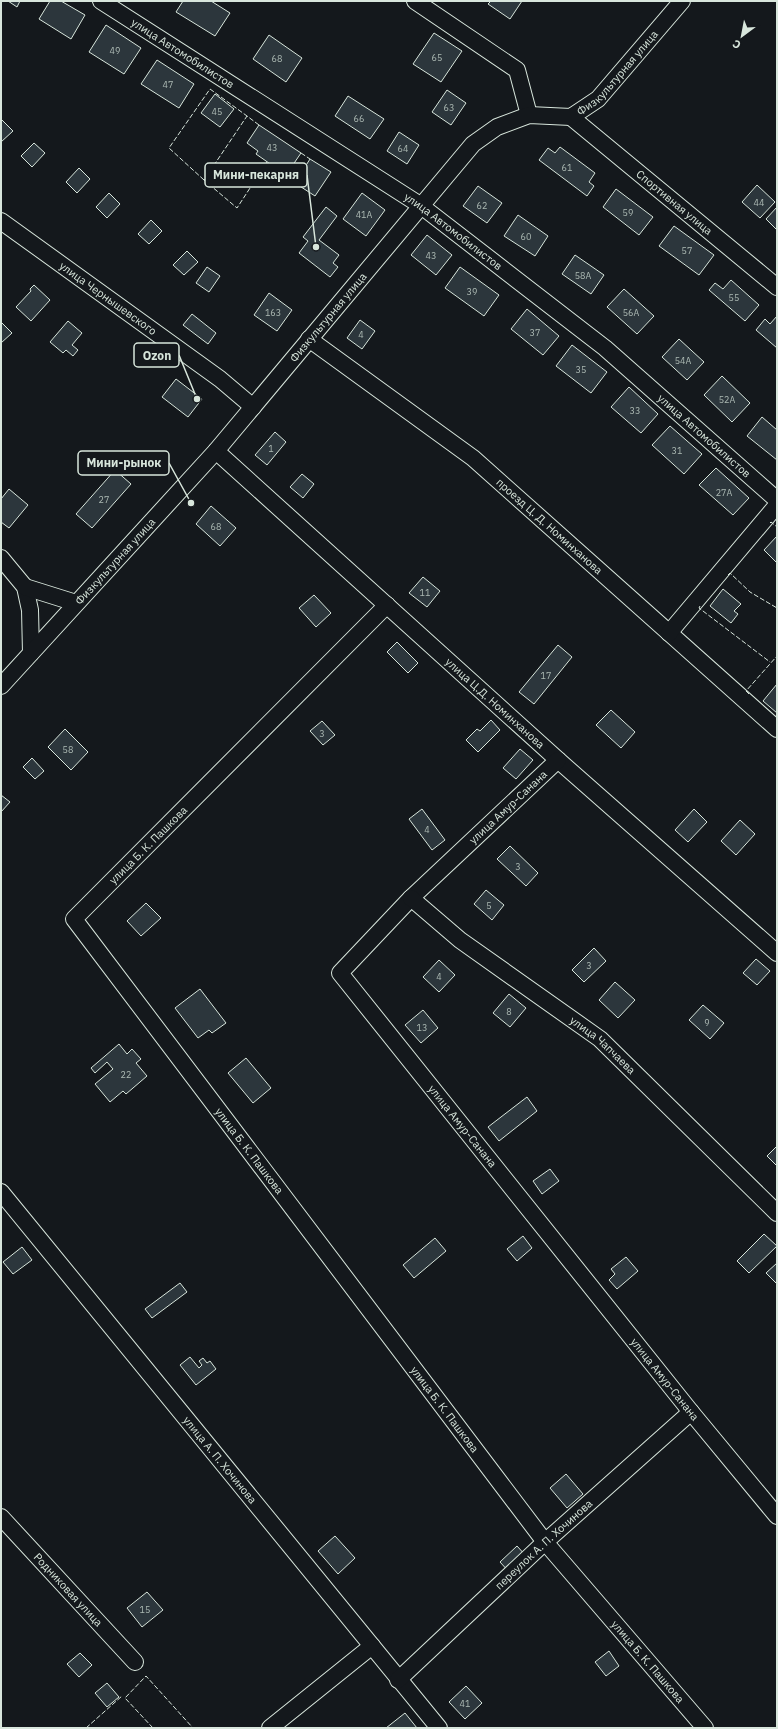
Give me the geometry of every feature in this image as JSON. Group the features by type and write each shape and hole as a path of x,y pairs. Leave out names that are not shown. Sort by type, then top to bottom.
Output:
{"street":[{"name":"улица Автомобилистов","path":"101,1 420,205 605,348 777,500"},
{"path":"415,1 517,70 529,115"},
{"name":"Физкультурная улица","path":"1,686 216,451 420,205 473,144 497,128 529,115 571,117 598,99 682,1"},
{"name":"Спортивная улица","path":"571,117 777,288"},
{"name":"улица Чернышевского","path":"1,221 220,378 252,407"},
{"name":"проезд Ц. Д. Номинханова","path":"309,339 473,458 777,729"},
{"name":"улица Ц.Д. Номинханова","path":"216,451 558,760 777,953"},
{"path":"669,633 777,505"},
{"path":"1,558 25,587 30,610 31,653"},
{"path":"25,587 76,603"},
{"name":"улица Б. К. Пашкова","path":"388,605 74,919 545,1542 705,1728"},
{"name":"улица Амур-Санана","path":"558,760 411,898 340,973 691,1412 777,1516"},
{"name":"улица Чапчаева","path":"411,898 460,940 600,1038 777,1213"},
{"name":"улица А. П. Хочинова","path":"1,1192 372,1646 398,1680 439,1728"},
{"name":"переулок А. П. Хочинова","path":"398,1680 545,1542 691,1412"},
{"name":"Родниковая улица","path":"1,1517 135,1662"},
{"path":"270,1728 372,1646"}],"building":[{"path":"8,1 20,1 17,7"},
{"path":"50,1 61,1 85,15 71,39 39,19"},
{"path":"183,1 211,1 230,13 215,36 176,12"},
{"path":"491,1 522,1 510,19 488,4"},
{"path":"106,25 141,48 124,74 89,52"},
{"path":"434,33 462,51 441,82 413,64"},
{"path":"269,35 302,58 286,82 253,59"},
{"path":"157,60 194,84 179,108 141,84"},
{"path":"447,90 466,103 451,125 432,112"},
{"path":"215,94 234,109 220,127 201,113"},
{"path":"348,96 384,119 370,139 335,116"},
{"path":"1,120 13,131 1,142"},
{"path":"259,125 301,153 286,175 256,154 258,151 247,143"},
{"path":"399,132 419,145 407,164 387,151"},
{"path":"34,143 45,153 32,167 21,156"},
{"path":"560,147 595,173 589,182 594,186 587,196 539,160 548,148 555,153"},
{"path":"310,159 331,172 315,196 295,183"},
{"path":"79,168 90,179 77,193 66,182"},
{"path":"757,185 775,202 760,218 742,202"},
{"path":"478,186 502,203 487,223 463,206"},
{"path":"616,189 653,217 639,235 603,207"},
{"path":"109,193 120,204 107,218 96,207"},
{"path":"362,193 385,210 366,236 343,219"},
{"path":"326,207 337,216 319,240 339,255 333,263 338,267 330,277 299,253 308,241 303,237"},
{"path":"777,207 777,230 766,219"},
{"path":"518,215 548,236 535,256 504,236"},
{"path":"151,220 162,231 149,244 138,234"},
{"path":"674,226 714,255 699,275 659,246"},
{"path":"427,235 452,255 436,275 411,255"},
{"path":"187,251 198,262 184,275 173,265"},
{"path":"575,255 604,275 591,294 562,274"},
{"path":"207,267 220,276 209,292 196,283"},
{"path":"460,267 499,295 484,316 445,288"},
{"path":"731,280 759,305 745,321 709,290 715,283 723,289"},
{"path":"34,285 50,300 31,321 16,307 31,291 30,289"},
{"path":"624,289 654,316 637,334 607,307"},
{"path":"269,293 292,310 277,331 254,315"},
{"path":"527,309 559,336 543,355 511,329"},
{"path":"192,314 216,333 208,344 183,325"},
{"path":"777,316 777,348 756,330 765,319 770,324"},
{"path":"360,320 375,331 362,349 347,338"},
{"path":"68,321 82,333 72,345 78,350 73,356 66,350 63,353 50,342"},
{"path":"1,322 12,333 1,343"},
{"path":"679,339 704,362 687,380 662,357"},
{"path":"572,345 607,372 591,393 556,366"},
{"path":"722,376 750,403 732,422 704,395"},
{"path":"176,379 202,399 188,417 162,397"},
{"path":"629,387 658,414 641,433 611,407"},
{"path":"762,417 777,430 777,460 747,436"},
{"path":"670,426 702,454 684,474 652,445"},
{"path":"275,432 286,442 267,465 255,455"},
{"path":"716,468 749,498 733,515 699,485"},
{"path":"115,470 131,484 92,528 76,514"},
{"path":"302,474 314,484 303,498 290,487"},
{"path":"9,489 28,505 9,528 1,522 1,499"},
{"path":"211,506 236,528 220,546 196,524"},
{"path":"777,536 777,563 764,550"},
{"path":"423,577 440,591 427,607 409,593"},
{"path":"723,589 741,604 734,611 738,614 731,623 710,606"},
{"path":"314,595 331,613 316,627 299,608"},
{"path":"397,642 418,663 408,673 387,652"},
{"path":"558,645 572,657 534,704 519,692"},
{"path":"777,684 777,713 763,701"},
{"path":"611,710 635,732 621,748 596,725"},
{"path":"491,720 500,730 478,752 466,740 477,729 480,731"},
{"path":"322,721 335,735 323,745 310,731"},
{"path":"65,729 88,752 71,770 48,747"},
{"path":"520,749 533,760 516,779 503,768"},
{"path":"32,758 44,771 35,779 23,767"},
{"path":"1,795 10,802 1,812"},
{"path":"422,809 445,840 432,850 409,819"},
{"path":"694,809 707,822 688,842 675,830"},
{"path":"740,820 755,834 736,855 721,841"},
{"path":"510,846 538,873 526,886 497,859"},
{"path":"486,890 504,905 492,920 474,904"},
{"path":"146,903 161,918 141,936 127,921"},
{"path":"594,948 606,961 584,982 572,970"},
{"path":"756,959 770,971 757,985 743,973"},
{"path":"439,960 455,975 439,992 423,977"},
{"path":"615,982 635,1000 618,1018 599,1000"},
{"path":"200,989 226,1023 212,1033 209,1030 198,1038 175,1008"},
{"path":"509,994 526,1008 510,1027 493,1013"},
{"path":"703,1005 724,1023 710,1039 689,1020"},
{"path":"423,1010 438,1028 421,1043 405,1025"},
{"path":"119,1044 127,1054 132,1049 141,1059 136,1063 147,1076 126,1094 123,1091 110,1102 95,1084 113,1069 107,1062 95,1073 91,1068"},
{"path":"246,1058 271,1088 253,1103 228,1073"},
{"path":"527,1097 537,1111 499,1141 488,1127"},
{"path":"777,1146 777,1166 767,1156"},
{"path":"550,1169 559,1181 542,1194 533,1181"},
{"path":"764,1234 777,1246 749,1273 737,1261"},
{"path":"523,1236 532,1248 517,1261 507,1249"},
{"path":"435,1238 446,1251 414,1278 403,1265"},
{"path":"22,1247 32,1260 13,1274 3,1262"},
{"path":"626,1257 638,1271 617,1289 609,1280 615,1274 611,1269"},
{"path":"777,1263 777,1284 766,1273"},
{"path":"180,1283 187,1292 152,1318 145,1309"},
{"path":"190,1357 199,1368 202,1365 199,1361 203,1358 207,1363 210,1361 216,1369 196,1385 180,1365"},
{"path":"566,1474 583,1494 567,1508 550,1488"},
{"path":"335,1536 355,1558 338,1574 318,1551"},
{"path":"517,1546 527,1557 510,1573 500,1562"},
{"path":"147,1592 163,1610 142,1627 127,1608"},
{"path":"609,1651 619,1666 606,1676 595,1662"},
{"path":"80,1653 92,1665 79,1677 67,1664"},
{"path":"107,1683 119,1697 107,1707 95,1693"},
{"path":"466,1686 482,1703 465,1719 449,1702"},
{"path":"405,1713 417,1728 386,1728"}],"fence":[{"path":"204,180 169,148 210,89 247,116"},
{"path":"259,125 247,116 204,180 237,208 267,162"},
{"path":"301,153 310,159"},
{"path":"770,523 771,522 777,527"},
{"path":"728,575 730,573 750,592 777,608"},
{"path":"700,606 699,608 770,662"},
{"path":"749,694 746,691 777,656"},
{"path":"153,1728 125,1698 146,1676 193,1728"},
{"path":"86,1728 122,1696"}],"place":[{"name":"Мини-пекарня","path":"316,247"},
{"name":"Ozon","path":"197,399"},
{"name":"Мини-рынок","path":"191,503"}]}
